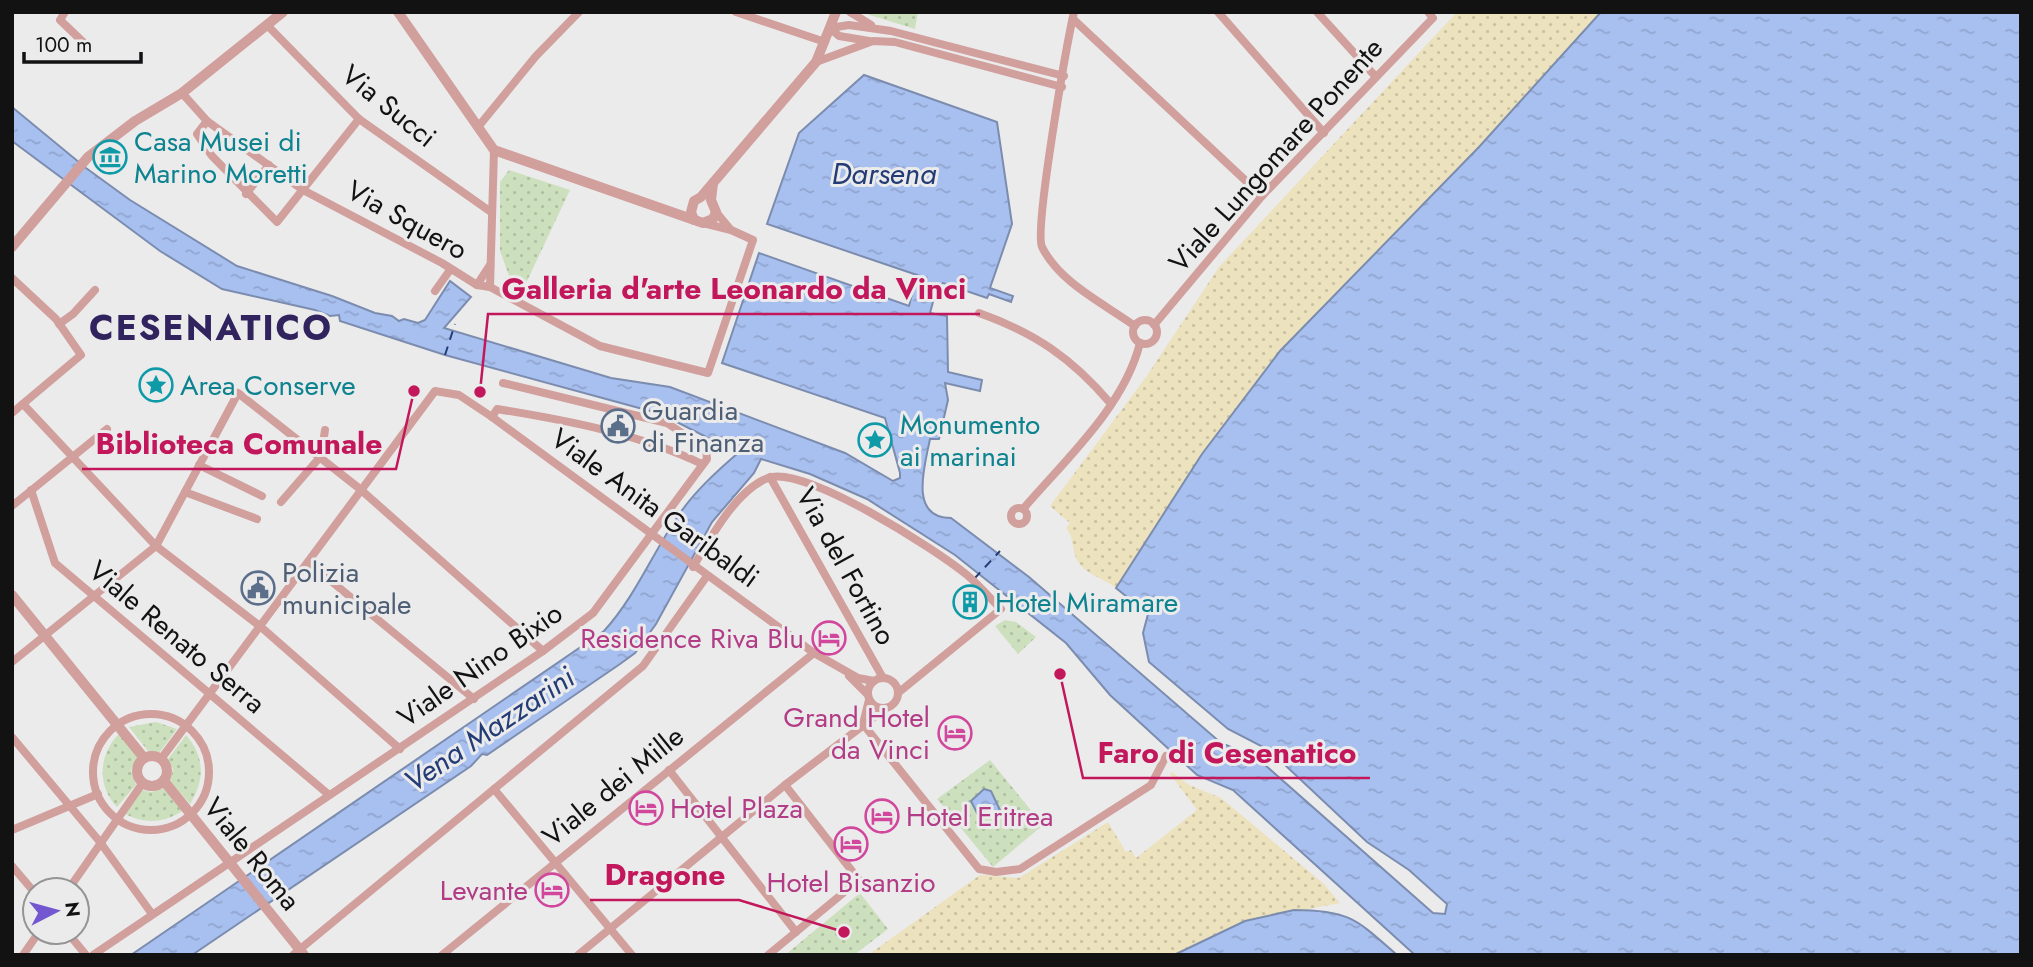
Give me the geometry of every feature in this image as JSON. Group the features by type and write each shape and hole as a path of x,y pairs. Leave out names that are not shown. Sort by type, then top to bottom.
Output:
{"street":[{"path":"65,12 60,20 83,42"},
{"path":"12,247 82,164 135,121 182,93 283,12"},
{"path":"478,127 536,56 579,12"},
{"path":"736,12 825,42"},
{"path":"716,212 710,221 699,221 691,212 816,62 836,12"},
{"path":"850,12 877,28"},
{"path":"1218,12 1324,133"},
{"path":"1317,12 1376,77"},
{"path":"404,14 494,150 582,183 731,230 753,240 708,373 600,346 491,287 489,265 494,150"},
{"name":"Viale Lungomare Ponente","path":"1023,509 1111,404 1135,361 1139,342 1147,344 1154,340 1157,332 1154,325 1262,196 1324,133 1431,15"},
{"path":"1073,16 1043,201 1040,244 1057,271 1135,326"},
{"path":"1073,16 1262,196"},
{"name":"Via Succi","path":"267,25 359,119 491,212"},
{"path":"830,28 849,25 877,28 1064,76"},
{"path":"830,28 838,36 895,42 1062,87"},
{"path":"816,62 873,41"},
{"path":"930,51 933,41"},
{"name":"Via Squero","path":"182,93 207,121 303,190 477,285 491,287"},
{"path":"207,121 197,134 212,156 246,194 277,222 359,119"},
{"path":"246,194 269,164"},
{"path":"669,211 702,200"},
{"path":"702,200 731,230"},
{"path":"477,285 489,265"},
{"path":"435,291 450,270"},
{"path":"12,278 59,324 81,355 12,413"},
{"path":"59,324 74,314 95,290"},
{"path":"979,313 1020,327 1083,373 1111,404"},
{"path":"1139,342 1133,333 1135,326 1144,320 1154,325"},
{"name":"Viale Nino Bixio","path":"93,955 152,914 234,867 328,794 474,699 593,613 709,454 667,424 503,383"},
{"name":"Viale Anita Garibaldi","path":"360,489 435,391 459,395 814,653 860,680 878,679"},
{"path":"12,662 93,594 156,546 237,394 321,456 543,651"},
{"path":"23,404 156,546 261,627 400,749"},
{"path":"492,417 497,410 542,416 674,451 702,464"},
{"path":"12,506 107,429"},
{"path":"281,502 321,456 325,430"},
{"path":"199,465 262,496"},
{"path":"578,955 721,836 863,724 894,703 898,694 1001,609 966,574 870,512 795,480 770,477 748,490 715,531 694,567"},
{"name":"Via del Fortino","path":"770,477 878,679"},
{"path":"161,759 261,627 360,489"},
{"name":"Viale Renato Serra","path":"31,491 55,563 328,794"},
{"path":"185,492 257,519"},
{"path":"308,562 474,699"},
{"path":"299,953 643,666 707,576"},
{"path":"12,595 144,758"},
{"name":"Viale dei Mille","path":"442,955 814,653"},
{"name":"Viale Anita Garibaldi","path":"844,672 868,697"},
{"path":"898,694 895,684 878,679 868,697 863,724 979,869 996,872 1020,869 1151,785 1166,756"},
{"path":"868,697 876,707 886,708"},
{"path":"156,713 172,717 186,725 204,747 209,776 204,796 192,814 163,829 138,828 116,818 98,794 93,767 102,740 118,724 140,714 156,713"},
{"path":"12,737 100,842 152,914"},
{"path":"153,756 161,759 167,769 164,781 151,787 142,784 136,770 144,758 153,756"},
{"path":"669,770 796,932"},
{"name":"Viale Roma","path":"164,781 299,953"},
{"path":"77,876 142,784"},
{"path":"768,955 859,880 785,785"},
{"path":"494,789 632,955"},
{"path":"12,830 98,794"}],"green space":[{"path":"860,12 918,12 915,29"},
{"path":"509,170 570,190 518,300 500,251 500,182"},
{"path":"1005,620 1016,622 1036,637 1018,654 995,626"},
{"path":"156,722 177,729 160,752 148,751 129,727"},
{"path":"119,734 138,756 131,770 136,785 117,807 106,790 103,771 107,751"},
{"path":"186,735 197,751 201,769 198,786 190,804 170,781 173,769 168,759"},
{"path":"990,760 1043,825 993,867 937,799"},
{"path":"165,788 184,810 169,818 154,821 124,813 142,790 151,792"},
{"path":"860,893 888,929 854,955 785,955"}],"sand":[{"path":"1457,12 1601,12 1479,147 1279,351 1202,454 1116,588 1091,573 1076,558 1071,536 1066,528 1070,523 1050,506 1146,377 1219,267"},
{"path":"1172,772 1189,785 1221,798 1324,884 1340,903 1245,921 1174,955 868,955 980,875 1019,878 1108,822 1126,852 1131,850 1136,858 1197,810 1170,774"}],"water":[{"path":"1601,12 2021,12 2021,955 1415,955 1233,790 1197,775 1110,695 1066,643 955,555 867,499 810,474 761,459 754,473 712,522 656,624 635,653 487,755 482,754 471,766 192,955 131,955 604,631 625,604 684,507 738,453 661,414 445,355 340,321 339,315 330,316 315,310 222,289 160,251 12,141 12,107 86,168 130,200 237,266 332,296 375,313 392,316 399,321 404,319 418,323 425,320 450,281 471,297 444,328 611,378 670,387 845,453 893,481 900,478 900,473 885,418 722,363 759,253 909,306 917,275 767,224 799,133 864,75 997,122 1012,224 990,288 1013,296 1011,302 989,294 987,298 943,283 937,287 930,313 947,316 948,372 982,380 980,391 945,383 948,400 939,439 930,439 923,475 924,500 929,509 938,516 951,518 1029,577 1221,743 1256,757 1433,913 1445,914 1447,904 1409,870 1367,842 1269,750 1228,729 1149,662 1143,633 1148,614 1116,588 1202,454 1280,351 1479,147"},
{"path":"984,789 991,791 1000,810 980,819 971,801"},
{"path":"1294,910 1328,912 1352,919 1397,955 1174,955 1245,921"}],"ferry route":[{"path":"445,355 455,324"},
{"path":"974,579 1000,551"}],"place":[{"name":"Casa Musei di Marino Moretti","path":"110,157"},
{"name":"Area Conserve","path":"156,385"},
{"name":"Biblioteca Comunale","path":"414,391"},
{"name":"Galleria d'arte Leonardo da Vinci","path":"480,392"},
{"name":"Guardia di Finanza","path":"618,426"},
{"name":"Monumento ai marinai","path":"875,440"},
{"name":"Polizia municipale","path":"258,588"},
{"name":"Hotel Miramare","path":"970,602"},
{"name":"Residence Riva Blu","path":"829,638"},
{"name":"Faro di Cesenatico","path":"1060,674"},
{"name":"Grand Hotel da Vinci","path":"955,733"},
{"name":"Hotel Plaza","path":"646,808"},
{"name":"Hotel Eritrea","path":"882,816"},
{"name":"Hotel Bisanzio","path":"851,844"},
{"name":"Levante","path":"552,890"},
{"name":"Dragone","path":"844,932"}],"district":[{"name":"CESENATICO","path":"211,328"}],"water label":[{"name":"Darsena","path":"884,173"},
{"name":"Vena Mazzarini","path":"489,729"}]}
